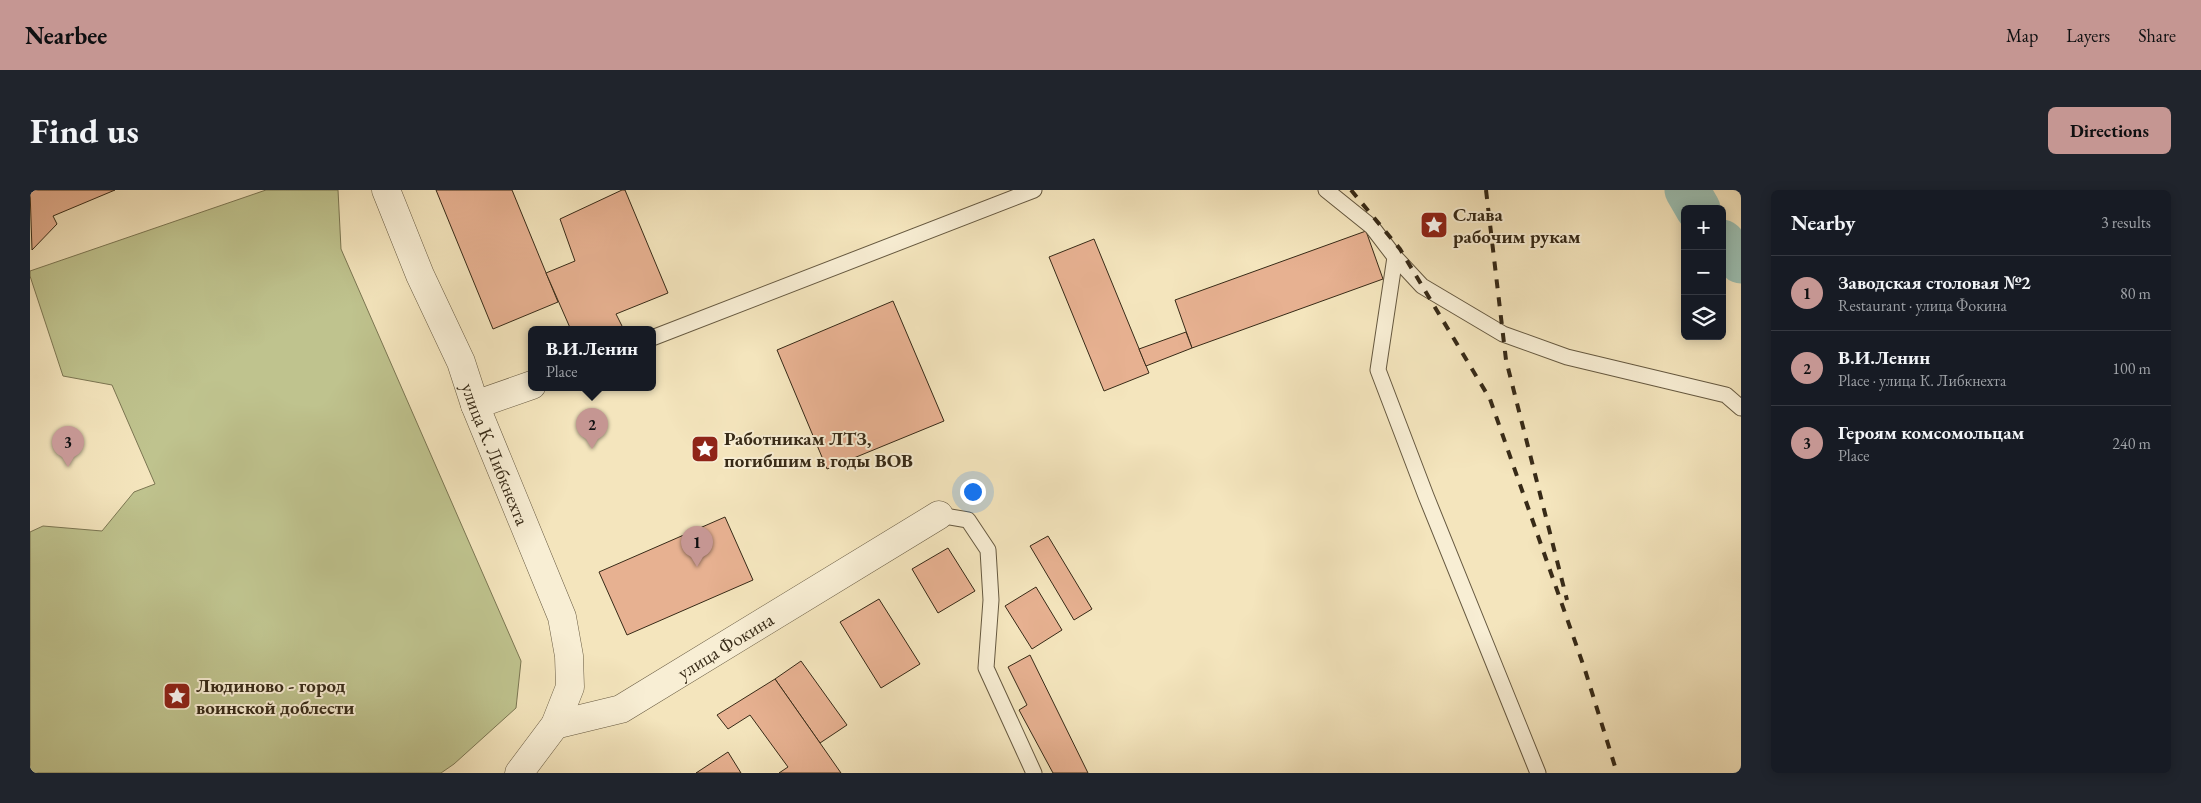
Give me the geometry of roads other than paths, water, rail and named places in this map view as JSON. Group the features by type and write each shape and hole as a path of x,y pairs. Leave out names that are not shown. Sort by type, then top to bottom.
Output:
{"street":[{"name":"улица К. Либкнехта","path":"386,190 420,275 461,362 475,405 562,617 569,656 570,687 555,725"},
{"path":"475,405 528,386"},
{"name":"улица Фокина","path":"555,725 621,709 939,515"},
{"path":"521,773 555,725"}],"lane":[{"path":"656,336 1034,190"},
{"path":"1326,190 1372,227 1395,257 1422,286 1503,334 1567,357 1726,394 1741,408"},
{"path":"1395,257 1378,370 1429,505 1538,773"},
{"path":"939,515 968,520 988,550 992,600 986,668 1034,773"}],"waterway":[{"path":"1687,190 1696,205"},
{"path":"1726,246 1741,261"}],"railway":[{"path":"1351,190 1400,249 1490,399 1585,670 1617,773"},
{"path":"1486,190 1506,360 1567,600"}],"place":[{"name":"Слава рабочим рукам","path":"1434,225"},
{"name":"В.И.Ленин","path":"592,449"},
{"name":"Работникам ЛТЗ, погибшим в годы ВОВ","path":"705,449"},
{"name":"Героям комсомольцам","path":"68,467"},
{"name":"Заводская столовая №2","path":"697,567"},
{"name":"Людиново - город воинской доблести","path":"177,696"}]}
